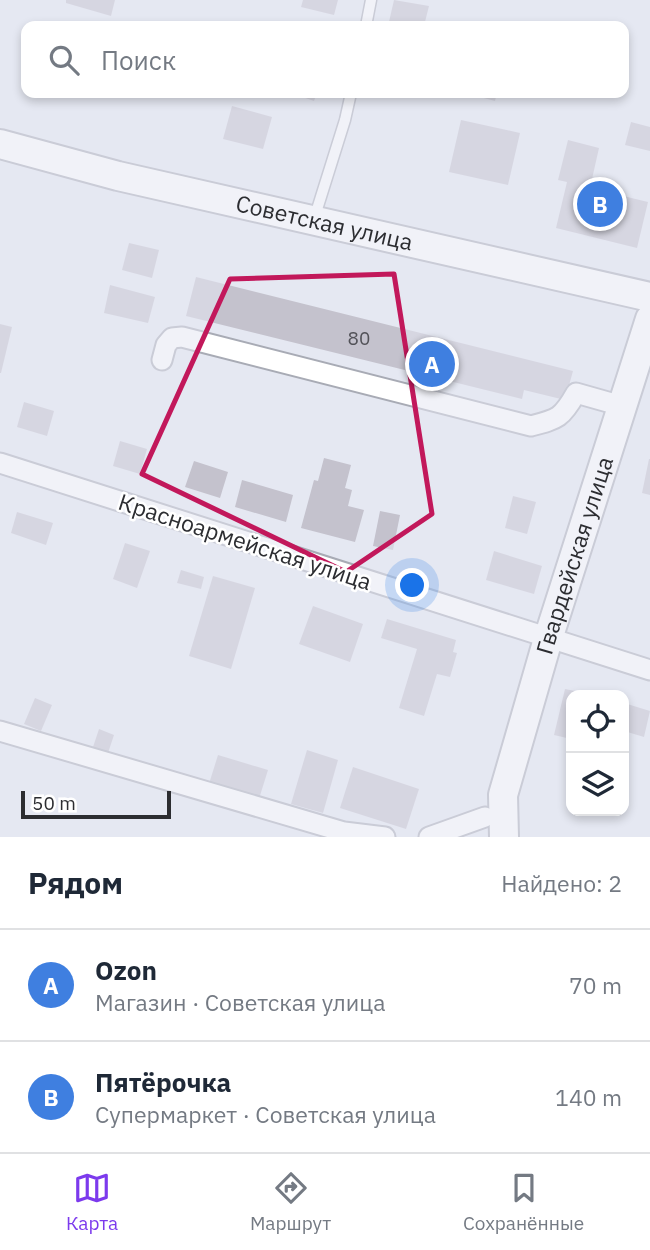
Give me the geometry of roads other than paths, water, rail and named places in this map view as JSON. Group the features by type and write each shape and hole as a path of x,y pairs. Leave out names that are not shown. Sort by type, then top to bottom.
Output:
{"main road":[{"name":"Советская улица","path":"0,144 118,176 650,297"},
{"name":"Гвардейская улица","path":"505,837 503,795 548,639 650,319"}],"street":[{"path":"162,360 166,345 173,338 182,337 531,426 550,421 565,413 576,393 622,406"},
{"name":"Красноармейская улица","path":"0,463 650,670"},
{"path":"0,732 344,832 385,837"},
{"path":"476,837 485,817 503,795"},
{"path":"429,837 485,817"}],"lane":[{"path":"367,21 371,0"},
{"path":"314,220 350,98"}],"place":[{"name":"Пятёрочка","path":"600,204"},
{"name":"Ozon","path":"432,364"}]}
